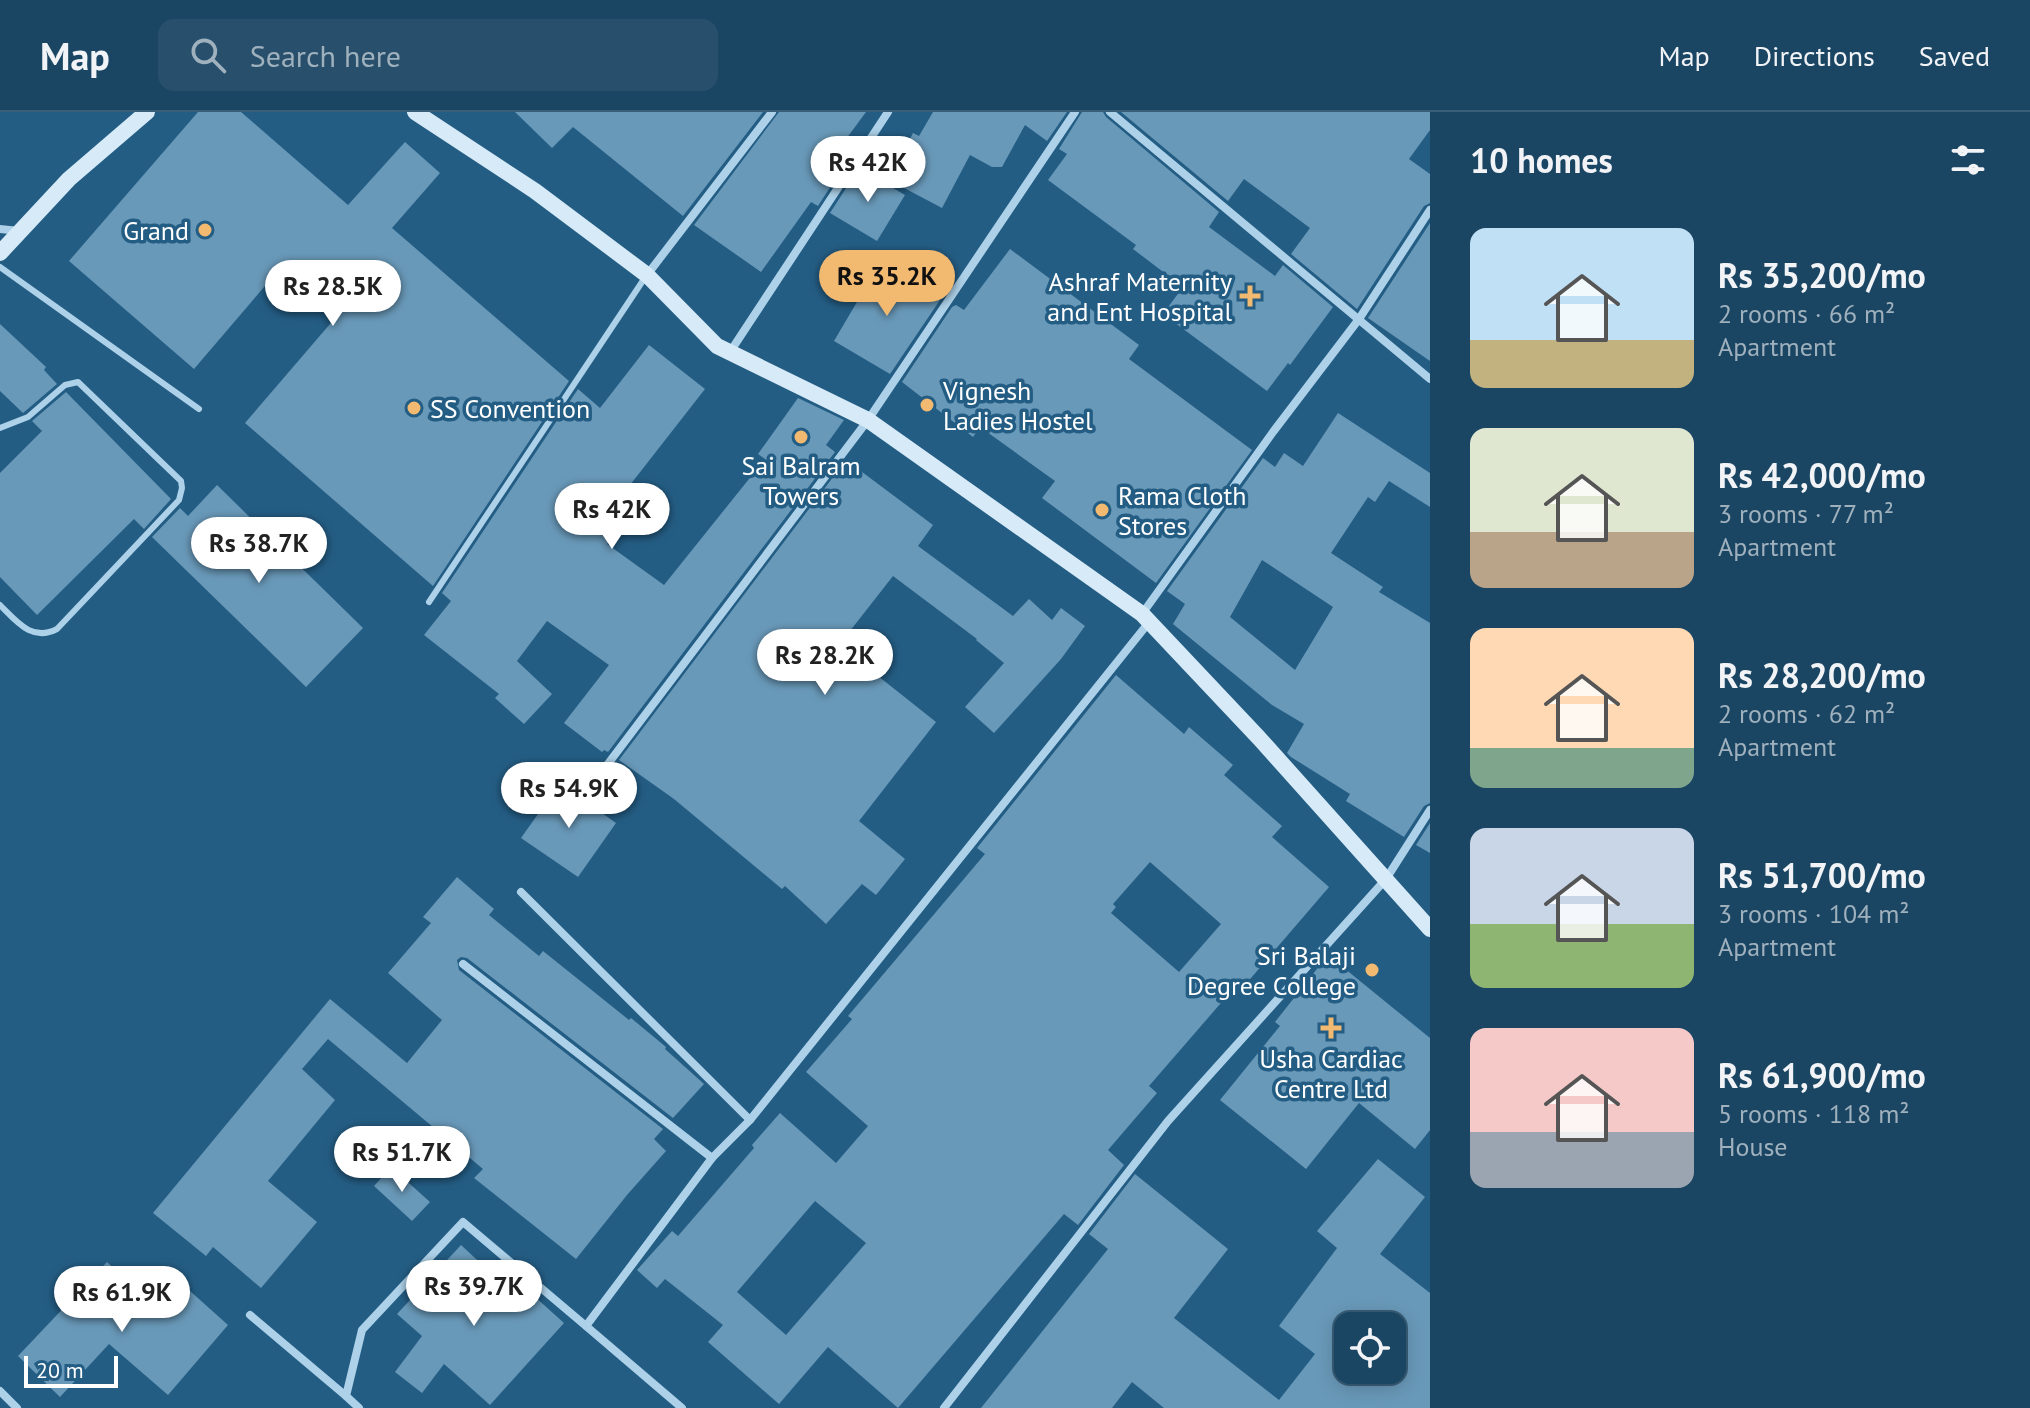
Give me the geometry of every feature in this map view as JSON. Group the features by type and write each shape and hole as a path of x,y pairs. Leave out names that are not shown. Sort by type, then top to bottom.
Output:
{"street":[{"path":"0,253 69,179 147,112"},
{"path":"415,112 535,191 647,275 717,346 868,420 1146,618 1430,929"},
{"path":"647,275 772,112"},
{"path":"730,352 888,112"},
{"path":"595,781 868,420 1075,112"},
{"path":"1110,112 1430,379"},
{"path":"586,1326 712,1158 750,1120 1146,618 1273,432 1359,319 1430,210"},
{"path":"0,229 21,231"},
{"path":"944,1408 1168,1121 1386,879 1430,810"},
{"path":"521,892 750,1120"},
{"path":"463,964 712,1158"},
{"path":"346,1396 362,1330 463,1222 682,1408"},
{"path":"250,1315 359,1408"},
{"path":"0,1391 17,1408"}],"lane":[{"path":"0,267 199,409"},
{"path":"429,602 647,275"},
{"path":"0,428 28,417 65,385 78,382 181,481 182,488 179,500 57,629 48,633 33,633 0,605"}],"building":[{"path":"198,112 241,112 348,205 405,142 440,173 392,228 569,381 433,586 245,423 336,317 282,266 194,369 69,261"},
{"path":"515,112 763,112 683,216 573,127 552,148"},
{"path":"779,112 866,112 835,154 847,161 818,206 811,202 761,272 694,225"},
{"path":"933,112 1067,112 1047,141 1025,125 1002,167 992,167 970,155 942,208 889,180 913,133 919,136"},
{"path":"1082,112 1103,112 1219,212 1209,227 1275,276 1283,265 1333,307 1267,391 1163,314 1183,287 1133,249 1136,245 1048,180 1067,154 1059,149"},
{"path":"1121,112 1430,112 1430,130 1409,159 1430,174 1430,203 1424,206 1357,309 1291,254 1310,228 1244,179 1228,201"},
{"path":"859,168 905,195 877,241 830,213"},
{"path":"1430,223 1430,361 1368,318"},
{"path":"1010,249 1139,345 1129,359 1252,450 1156,583 1042,498 1055,481 980,427 973,437 902,382 952,307 956,305 964,310"},
{"path":"881,261 934,292 933,295 940,300 890,374 834,341"},
{"path":"0,324 46,367 44,370 57,384 23,413 0,391"},
{"path":"649,345 705,389 605,517 620,528 607,544 664,585 765,459 758,454 798,398 844,420 826,445 835,452 608,752 602,752 564,723 609,665 547,621 517,661 552,694 524,724 495,698 499,694 424,635 451,601 442,593 578,389 600,408"},
{"path":"66,392 171,499 144,529 134,519 37,615 0,577 0,473 42,431 32,421"},
{"path":"1338,413 1430,473 1430,507 1389,481 1375,502 1368,497 1331,553 1383,587 1379,592 1430,623 1430,803 1424,806 1404,837 1346,801 1350,794 1291,757 1287,753 1304,724 1272,705 1173,624 1185,604 1167,591 1263,458 1275,467 1284,453 1303,466","holes":["1262,560 1333,607 1295,670 1230,617"]},
{"path":"846,460 933,525 918,546 1013,616 1029,599 1052,620 1061,608 1085,626 1061,659 994,733 965,707 1004,663 893,576 839,645 936,722 859,821 905,859 876,895 862,884 826,924 785,886 782,889 674,799 619,760"},
{"path":"217,485 363,628 306,687 152,537 180,508 188,516"},
{"path":"1116,675 1184,734 1189,727 1233,765 1224,775 1282,826 1272,837 1329,887 1245,985 1240,981 1149,1086 1157,1093 1108,1150 1124,1165 1078,1225 1064,1214 898,1408 828,1347 779,1404 708,1342 723,1325 665,1279 657,1288 637,1270 672,1231 678,1236 780,1113 836,1163 868,1126 806,1072 852,1019 848,1016 985,854 977,848","holes":["1150,862 1221,924 1179,972 1111,913 1116,907 1113,904","815,1201 866,1243 786,1335 737,1292"]},
{"path":"560,783 616,823 578,877 521,838"},
{"path":"1430,823 1430,853 1416,845"},
{"path":"457,877 494,909 489,915 539,956 543,951 629,1020 631,1018 704,1084 673,1118 467,958 461,957 457,960 459,970 663,1129 654,1139 666,1151 576,1259 474,1178 483,1169 328,1039 302,1069 335,1100 268,1181 317,1222 261,1288 213,1247 206,1256 153,1213 330,999 407,1063 442,1020 388,973 431,923 423,917"},
{"path":"1328,955 1430,1038 1430,1130 1415,1149 1359,1103 1306,1169 1220,1100 1280,1026 1275,1022"},
{"path":"1378,1159 1425,1197 1380,1254 1430,1293 1430,1408 1164,1408 1132,1382 1112,1408 981,1408 1108,1249 1089,1234 1135,1174 1228,1249 1174,1318 1279,1400 1315,1354 1279,1326 1337,1248 1317,1231"},
{"path":"391,1167 430,1202 412,1221 374,1186"},
{"path":"461,1245 516,1296 524,1287 564,1323 490,1405 444,1364 422,1393 395,1372 422,1336 397,1314"},
{"path":"107,1262 166,1318 190,1291 228,1325 168,1395 109,1344 60,1397 18,1356"}],"place":[{"name":"Grand","path":"205,230"},
{"name":"Ashraf Maternity and Ent Hospital","path":"1250,296"},
{"name":"Vignesh Ladies Hostel","path":"927,405"},
{"name":"SS Convention","path":"414,408"},
{"name":"Sai Balram Towers","path":"801,437"},
{"name":"Rama Cloth Stores","path":"1102,510"},
{"name":"Sri Balaji Degree College","path":"1372,970"},
{"name":"Usha Cardiac Centre Ltd","path":"1331,1028"}]}
